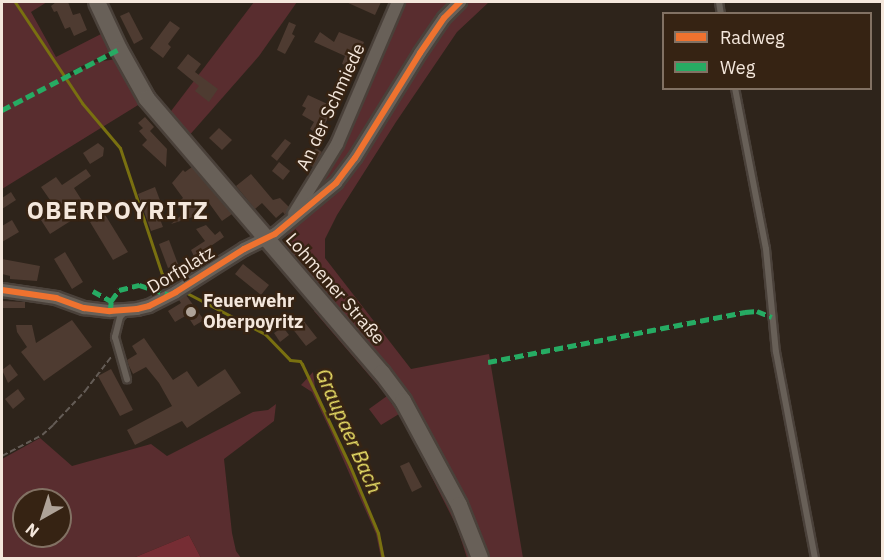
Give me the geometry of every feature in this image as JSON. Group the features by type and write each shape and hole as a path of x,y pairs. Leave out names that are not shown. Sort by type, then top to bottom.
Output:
{"main road":[{"name":"Lohmener Straße","path":"97,2 119,49 147,99 382,373 403,401 459,506 480,558"}],"street":[{"name":"An der Schmiede","path":"289,222 316,182 337,144 398,2"},
{"name":"Dorfplatz","path":"2,290 56,298 84,308 126,310 149,306 265,238 318,200 336,183 355,158 425,45 444,18 460,2"}],"lane":[{"path":"735,90 766,249 776,352 815,558"},
{"path":"126,310 117,326 117,348 127,379"}],"path":[{"path":"2,456 42,435 53,425 85,391 117,348"}],"shaded area":[{"path":"2,2 47,2 31,12 56,57 105,32 111,47 110,52 60,77 63,80 96,62 117,59 143,102 2,189"},
{"path":"254,2 297,2 259,56 187,138 168,115"},
{"path":"401,2 451,2 333,180 301,207 314,193 339,155 357,118 354,114"},
{"path":"465,2 489,2 457,32 396,122 337,215 325,239 325,258 411,369 489,354 523,558 486,558 422,425 282,245 297,221 322,202 438,32"},
{"path":"319,309 391,394 387,397 392,404 396,401 426,454 422,457 399,414 381,425 369,409 387,396 314,311"},
{"path":"313,372 315,387 379,533 385,558 381,558 376,534 312,392 301,385"},
{"path":"276,404 274,421 224,459 232,533 236,551 241,558 201,558 189,535 133,558 2,558 2,459 40,438 72,466 151,444 167,456 253,412 268,410"},
{"path":"430,461 476,558 467,558 457,527 425,464"},
{"path":"189,535 201,558 133,558"}],"building":[{"path":"56,2 68,2 73,15 80,13 87,30 74,36 70,27 65,29 57,11 54,12 51,6"},
{"path":"346,2 381,2 375,15"},
{"path":"129,12 143,39 134,44 120,16"},
{"path":"170,21 180,28 168,44 171,47 163,58 150,48"},
{"path":"289,22 296,25 292,34 295,36 285,54 277,50"},
{"path":"320,32 334,42 339,32 364,42 354,68 342,64 345,56 314,42"},
{"path":"188,54 201,64 195,72 218,89 209,102 195,91 199,86 177,68"},
{"path":"308,95 334,107 319,135 310,129 314,122 302,115 306,108 302,106"},
{"path":"145,117 154,127 150,131 167,149 166,167 142,145 147,140 139,131 143,128 138,123"},
{"path":"219,128 232,140 222,150 209,138"},
{"path":"285,139 291,143 277,161 271,156"},
{"path":"98,143 104,148 103,156 90,164 83,153"},
{"path":"316,148 322,152 313,167 304,162"},
{"path":"279,162 290,171 283,180 272,171"},
{"path":"192,167 232,214 222,221 209,203 197,212 199,215 171,224 184,213 177,203 183,198 172,183 183,170 185,172"},
{"path":"86,169 91,176 74,188 88,210 50,234 41,220 57,210 41,187 56,177 62,185"},
{"path":"251,174 273,200 280,198 289,207 285,215 283,212 276,218 262,203 255,209 236,186"},
{"path":"155,187 161,203 155,206 163,227 151,231 138,194"},
{"path":"11,192 16,200 2,209 2,198"},
{"path":"104,213 128,252 113,260 90,222"},
{"path":"12,220 19,232 2,242 2,226"},
{"path":"206,225 215,235 220,231 224,237 202,252 208,262 199,267 191,250 205,241 196,229"},
{"path":"169,240 178,264 168,268 159,244"},
{"path":"65,252 83,282 72,289 54,259"},
{"path":"2,259 40,266 37,281 10,279 10,276 2,274"},
{"path":"243,264 269,285 261,295 235,274"},
{"path":"186,295 204,320 194,326 187,315 175,322 168,311 181,303 179,300"},
{"path":"2,301 25,302 25,308 2,308"},
{"path":"72,320 92,347 44,381 21,352 27,347 17,332 16,325 32,325 36,343"},
{"path":"303,320 317,338 306,346 292,328"},
{"path":"283,327 289,335 280,342 274,333"},
{"path":"144,338 173,380 187,371 198,387 225,369 241,393 187,428 182,421 135,445 127,430 172,406 159,383 146,367 133,374 129,366 127,360 137,354 132,346"},
{"path":"10,364 18,375 8,383 2,370"},
{"path":"111,369 133,410 120,416 98,376"},
{"path":"18,389 25,399 13,409 5,399"},
{"path":"409,462 422,487 412,492 400,466"}],"waterway":[{"name":"Graupaer Bach","path":"15,2 82,103 120,148 162,274 178,287"},
{"name":"Graupaer Bach","path":"183,291 265,334 290,360 300,361 350,466 378,533 383,558"}],"marked path":[{"path":"2,110 119,49"},
{"path":"110,311 111,301 119,290 139,285 169,295"},
{"path":"93,291 116,304"},
{"path":"488,362 745,312 757,311 772,317"}],"cycle path":[{"path":"2,290 56,298 84,308 110,311 137,309 149,306 176,292 244,249 275,234 336,183 355,158 420,53 444,18 460,2"}],"place":[{"name":"Feuerwehr Oberpoyritz","path":"191,312"}],"district":[{"name":"OBERPOYRITZ","path":"118,211"}]}
